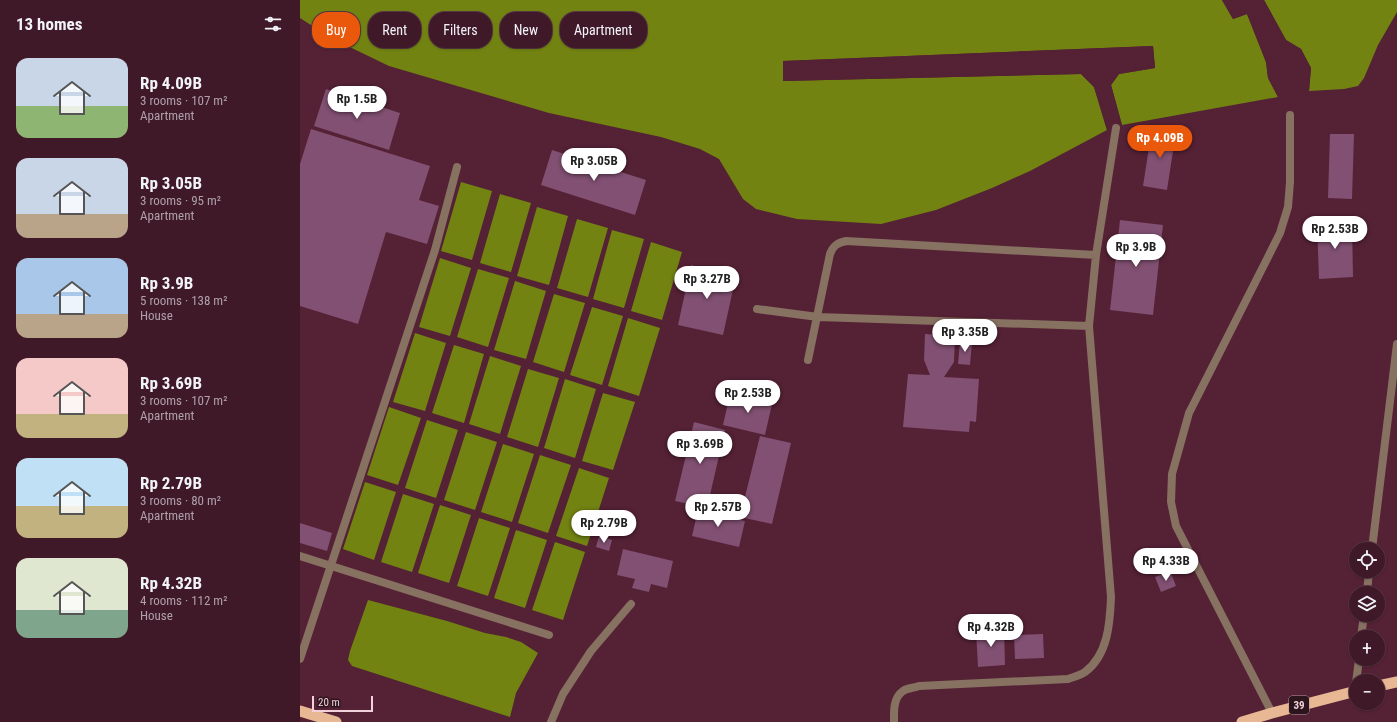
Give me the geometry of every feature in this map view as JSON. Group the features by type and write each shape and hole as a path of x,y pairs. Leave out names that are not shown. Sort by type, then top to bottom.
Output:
{"highway":[{"path":"1385,685 1397,682"},
{"name":"39","path":"1242,722 1272,712 1349,693"},
{"path":"300,711 336,722"}],"lane":[{"path":"1272,712 1176,526 1171,502 1172,474 1189,413 1280,233 1288,207 1290,182 1290,115"},
{"path":"894,722 896,699 903,691 919,686 1068,679 1085,672 1095,662 1103,646 1110,622 1111,597 1089,326 1096,255 1116,128"},
{"path":"300,659 435,250 457,167"},
{"path":"808,360 830,254 832,249 840,242 846,241 1096,255"},
{"path":"758,309 818,317 1089,326"},
{"path":"1373,542 1397,344"},
{"path":"300,556 549,635"},
{"path":"551,722 563,694 591,651 631,604"}],"shaded area":[{"path":"300,0 1222,0 1233,19 1247,14 1266,62 1268,78 1278,97 1122,125 1111,85 1119,74 1155,68 1153,46 783,61 783,81 1081,74 1094,87 1107,130 1030,171 936,210 881,224 797,219 756,209 743,199 719,159 700,149 661,137 549,113 389,66 352,48 360,48 360,12 312,12 312,26 300,18"},
{"path":"1264,0 1397,0 1397,12 1378,45 1364,78 1358,86 1344,89 1309,91 1311,68 1301,49 1286,40"},
{"path":"461,182 492,191 472,260 441,251"},
{"path":"500,194 531,203 511,272 480,263"},
{"path":"537,207 568,216 549,285 517,276"},
{"path":"577,219 608,228 588,297 557,288"},
{"path":"612,230 644,239 624,308 593,299"},
{"path":"651,242 682,252 662,320 631,311"},
{"path":"440,258 471,268 450,336 419,327"},
{"path":"478,269 509,278 488,347 457,337"},
{"path":"515,281 546,291 526,359 494,350"},
{"path":"554,294 585,303 564,372 533,362"},
{"path":"592,307 623,316 602,385 570,375"},
{"path":"628,318 660,328 639,396 608,386"},
{"path":"415,333 446,343 425,411 393,402"},
{"path":"454,345 484,354 464,423 432,413"},
{"path":"490,356 521,366 500,434 469,424"},
{"path":"528,369 559,378 538,447 507,437"},
{"path":"565,379 596,389 575,458 544,448"},
{"path":"603,393 635,402 613,470 582,461"},
{"path":"389,407 421,418 398,485 367,475"},
{"path":"427,420 458,430 436,498 405,488"},
{"path":"466,432 497,442 475,510 444,500"},
{"path":"503,444 534,454 512,522 481,512"},
{"path":"540,455 571,465 548,533 518,523"},
{"path":"579,468 609,478 587,546 556,536"},
{"path":"365,482 396,492 374,560 343,549"},
{"path":"403,494 434,504 412,572 381,562"},
{"path":"440,505 471,515 449,583 418,573"},
{"path":"479,518 510,528 488,596 457,586"},
{"path":"516,530 547,540 525,608 494,598"},
{"path":"555,542 585,552 563,620 532,610"},
{"path":"368,600 447,621 485,633 506,637 521,642 538,653 516,693 510,717 352,666 348,660 350,651"}],"pier":[{"path":"1222,0 1225,0 1234,17 1249,12 1268,62 1270,78 1280,97 1278,97 1268,78 1266,62 1247,14 1233,19"},
{"path":"1262,0 1264,0 1286,40 1301,49 1311,68 1309,91 1307,91 1309,69 1300,50 1284,41"},
{"path":"1153,46 1155,68 1119,74 1111,85 1122,125 1121,126 1110,85 1118,72 1153,66 1151,48 785,63 785,79 1081,72 1096,86 1109,130 1107,130 1094,87 1081,74 783,81 783,61"}],"building":[{"path":"326,89 400,113 389,150 314,126"},
{"path":"1152,128 1176,132 1167,190 1143,186"},
{"path":"311,129 430,166 419,200 439,206 427,244 386,232 358,324 300,306 300,164"},
{"path":"1330,134 1354,134 1352,199 1328,198"},
{"path":"552,150 646,180 635,215 541,185"},
{"path":"1120,220 1163,225 1153,315 1110,310"},
{"path":"1352,222 1353,277 1319,279 1317,223"},
{"path":"691,265 736,276 723,335 678,325"},
{"path":"925,334 955,336 954,362 944,377 979,379 976,422 970,421 969,432 903,427 908,374 930,375 924,360"},
{"path":"960,341 972,342 970,365 958,364"},
{"path":"730,394 772,404 765,435 723,425"},
{"path":"694,422 725,430 707,508 675,501"},
{"path":"760,436 791,443 772,524 740,517"},
{"path":"698,510 745,521 739,547 692,536"},
{"path":"300,523 332,533 327,551 300,543"},
{"path":"599,536 612,540 609,551 596,547"},
{"path":"623,549 673,561 667,588 651,584 649,592 632,588 635,579 617,575"},
{"path":"1170,571 1176,586 1161,592 1155,577"},
{"path":"1004,629 1005,665 978,667 976,630"},
{"path":"1043,634 1044,658 1015,659 1014,635"}]}
